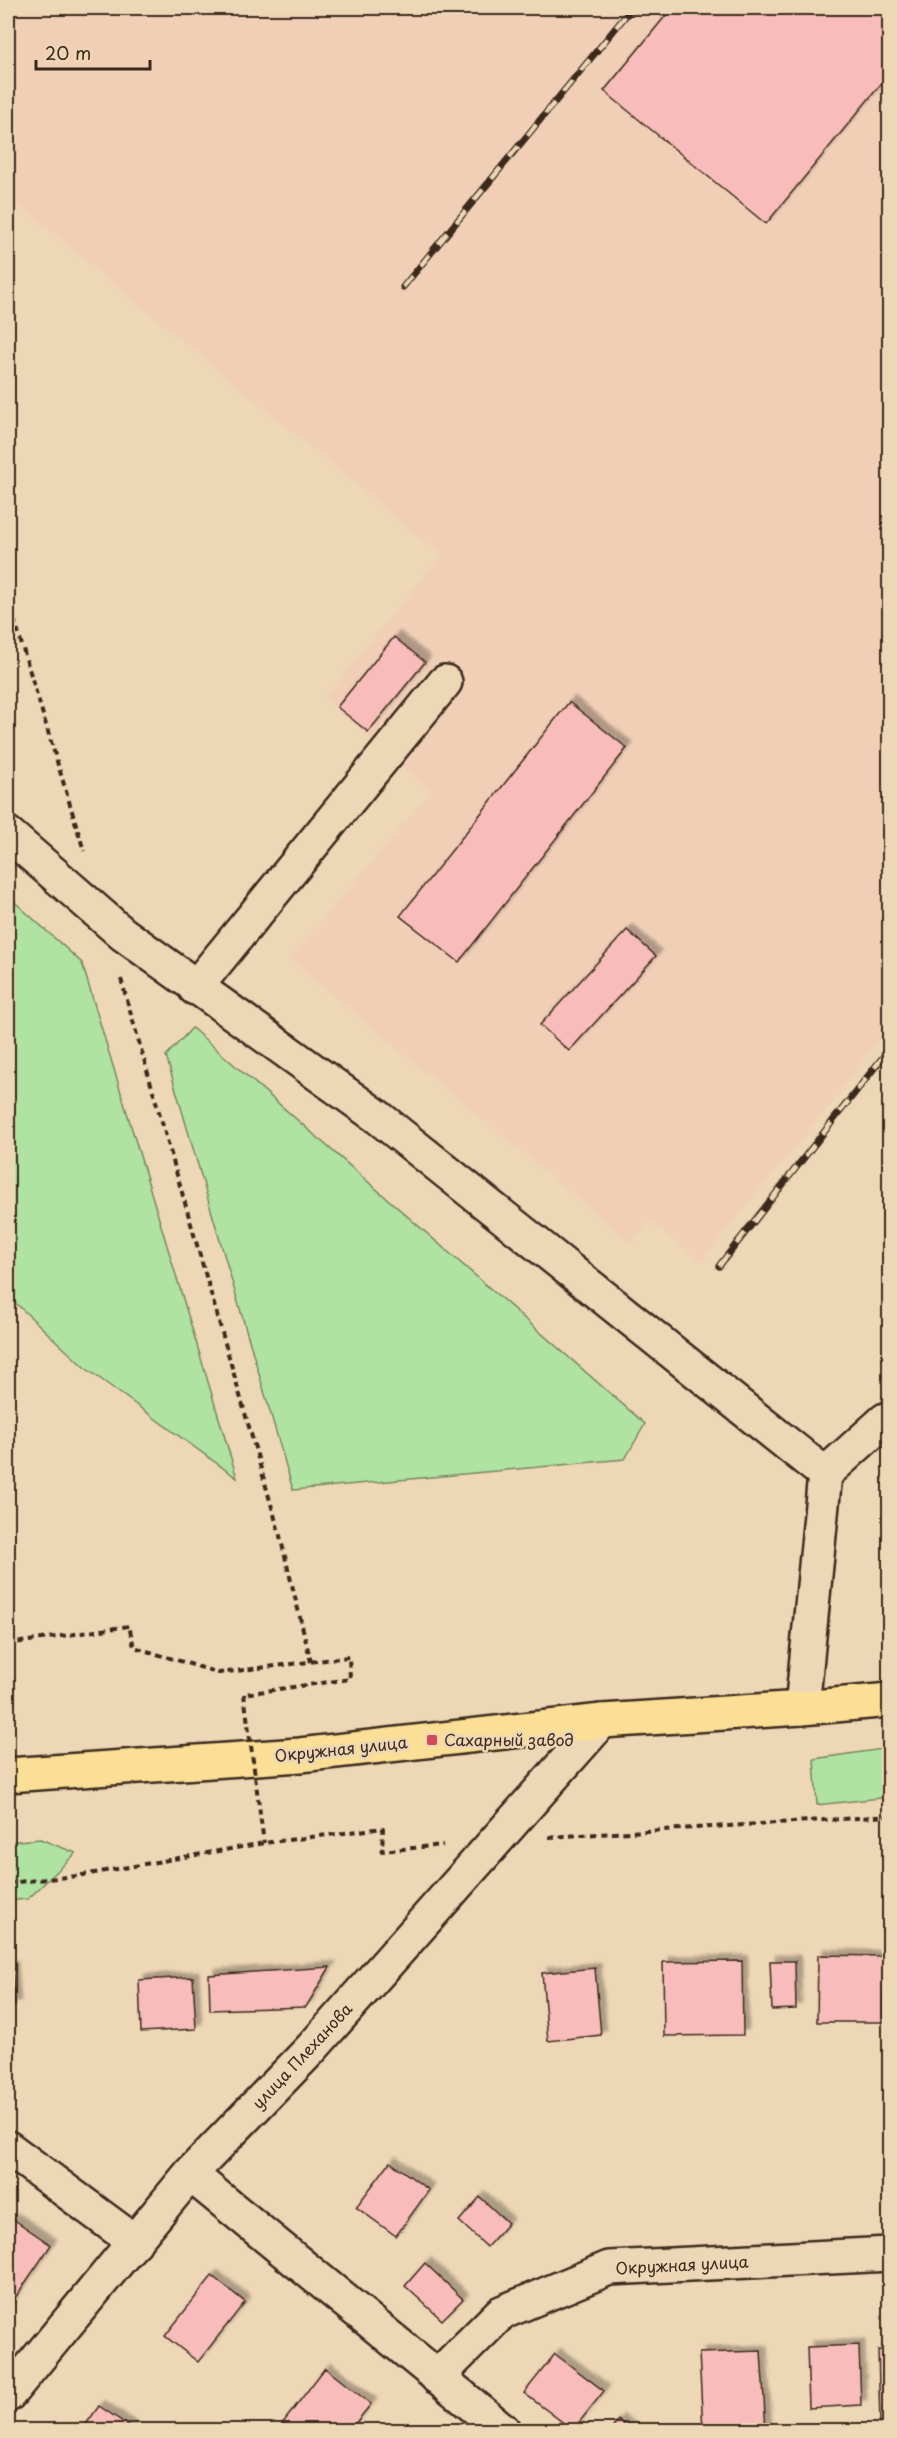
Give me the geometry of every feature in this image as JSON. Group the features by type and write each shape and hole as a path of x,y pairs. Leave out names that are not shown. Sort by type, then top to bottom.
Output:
{"highway":[{"name":"Окружная улица","path":"8,1775 300,1755 602,1721 890,1700"}],"street":[{"path":"195,988 446,682"},
{"path":"8,834 123,934 195,988 378,1117 825,1474"},
{"path":"802,1708 825,1474 885,1419 890,1419"},
{"name":"улица Плеханова","path":"8,2395 190,2174 311,2049 602,1721"},
{"path":"8,2148 135,2242"},
{"path":"190,2174 503,2430"},
{"name":"Окружная улица","path":"437,2377 501,2313 609,2268 890,2254"}],"path":[{"path":"8,598 86,860"},
{"path":"120,974 279,1532 311,1662"},
{"path":"8,1644 129,1626 135,1647 219,1673 348,1657 350,1679 244,1694 264,1843"},
{"path":"8,1883 76,1876 264,1843 383,1828 382,1851 496,1841 890,1816"}],"shaded area":[{"path":"8,8 889,8 889,1025 835,1099 701,1261 649,1221 632,1243 289,959 431,792 325,698 441,555 8,196"}],"green space":[{"path":"8,896 82,963 237,1478 84,1367 8,1296"},
{"path":"192,1028 645,1424 625,1459 293,1490 166,1056"},
{"path":"889,1748 889,1797 817,1805 814,1759"},
{"path":"40,1839 76,1853 28,1899 8,1901 8,1842"}],"building":[{"path":"672,8 890,8 890,73 766,224 604,91"},
{"path":"394,637 425,662 368,732 337,707"},
{"path":"569,702 627,748 459,962 400,916"},
{"path":"627,930 656,956 569,1051 540,1025"},
{"path":"818,1955 884,1956 883,2022 817,2022"},
{"path":"742,1961 743,2035 664,2036 663,1962"},
{"path":"770,1961 795,1961 796,2009 772,2010"},
{"path":"8,1966 12,1966 15,2006 8,2007"},
{"path":"330,1967 306,2007 210,2010 209,1975"},
{"path":"595,1968 601,2035 548,2041 542,1973"},
{"path":"193,1977 196,2029 141,2032 139,1980"},
{"path":"390,2162 429,2190 396,2236 356,2207"},
{"path":"480,2197 508,2223 487,2247 459,2221"},
{"path":"13,2219 51,2245 8,2308 8,2226"},
{"path":"425,2263 463,2299 442,2320 405,2286"},
{"path":"212,2276 245,2302 198,2362 165,2336"},
{"path":"859,2345 861,2405 809,2408 807,2347"},
{"path":"878,2350 890,2350 890,2424 880,2424"},
{"path":"761,2351 766,2430 703,2430 699,2353"},
{"path":"555,2354 604,2391 573,2430 524,2393"},
{"path":"325,2368 371,2404 350,2430 291,2430 282,2424"},
{"path":"99,2406 135,2430 82,2430"},
{"path":"618,2420 632,2430 611,2430"}],"railway":[{"path":"403,287 632,8"},
{"path":"719,1266 890,1048"}],"place":[{"name":"Сахарный завод","path":"432,1740"}]}
